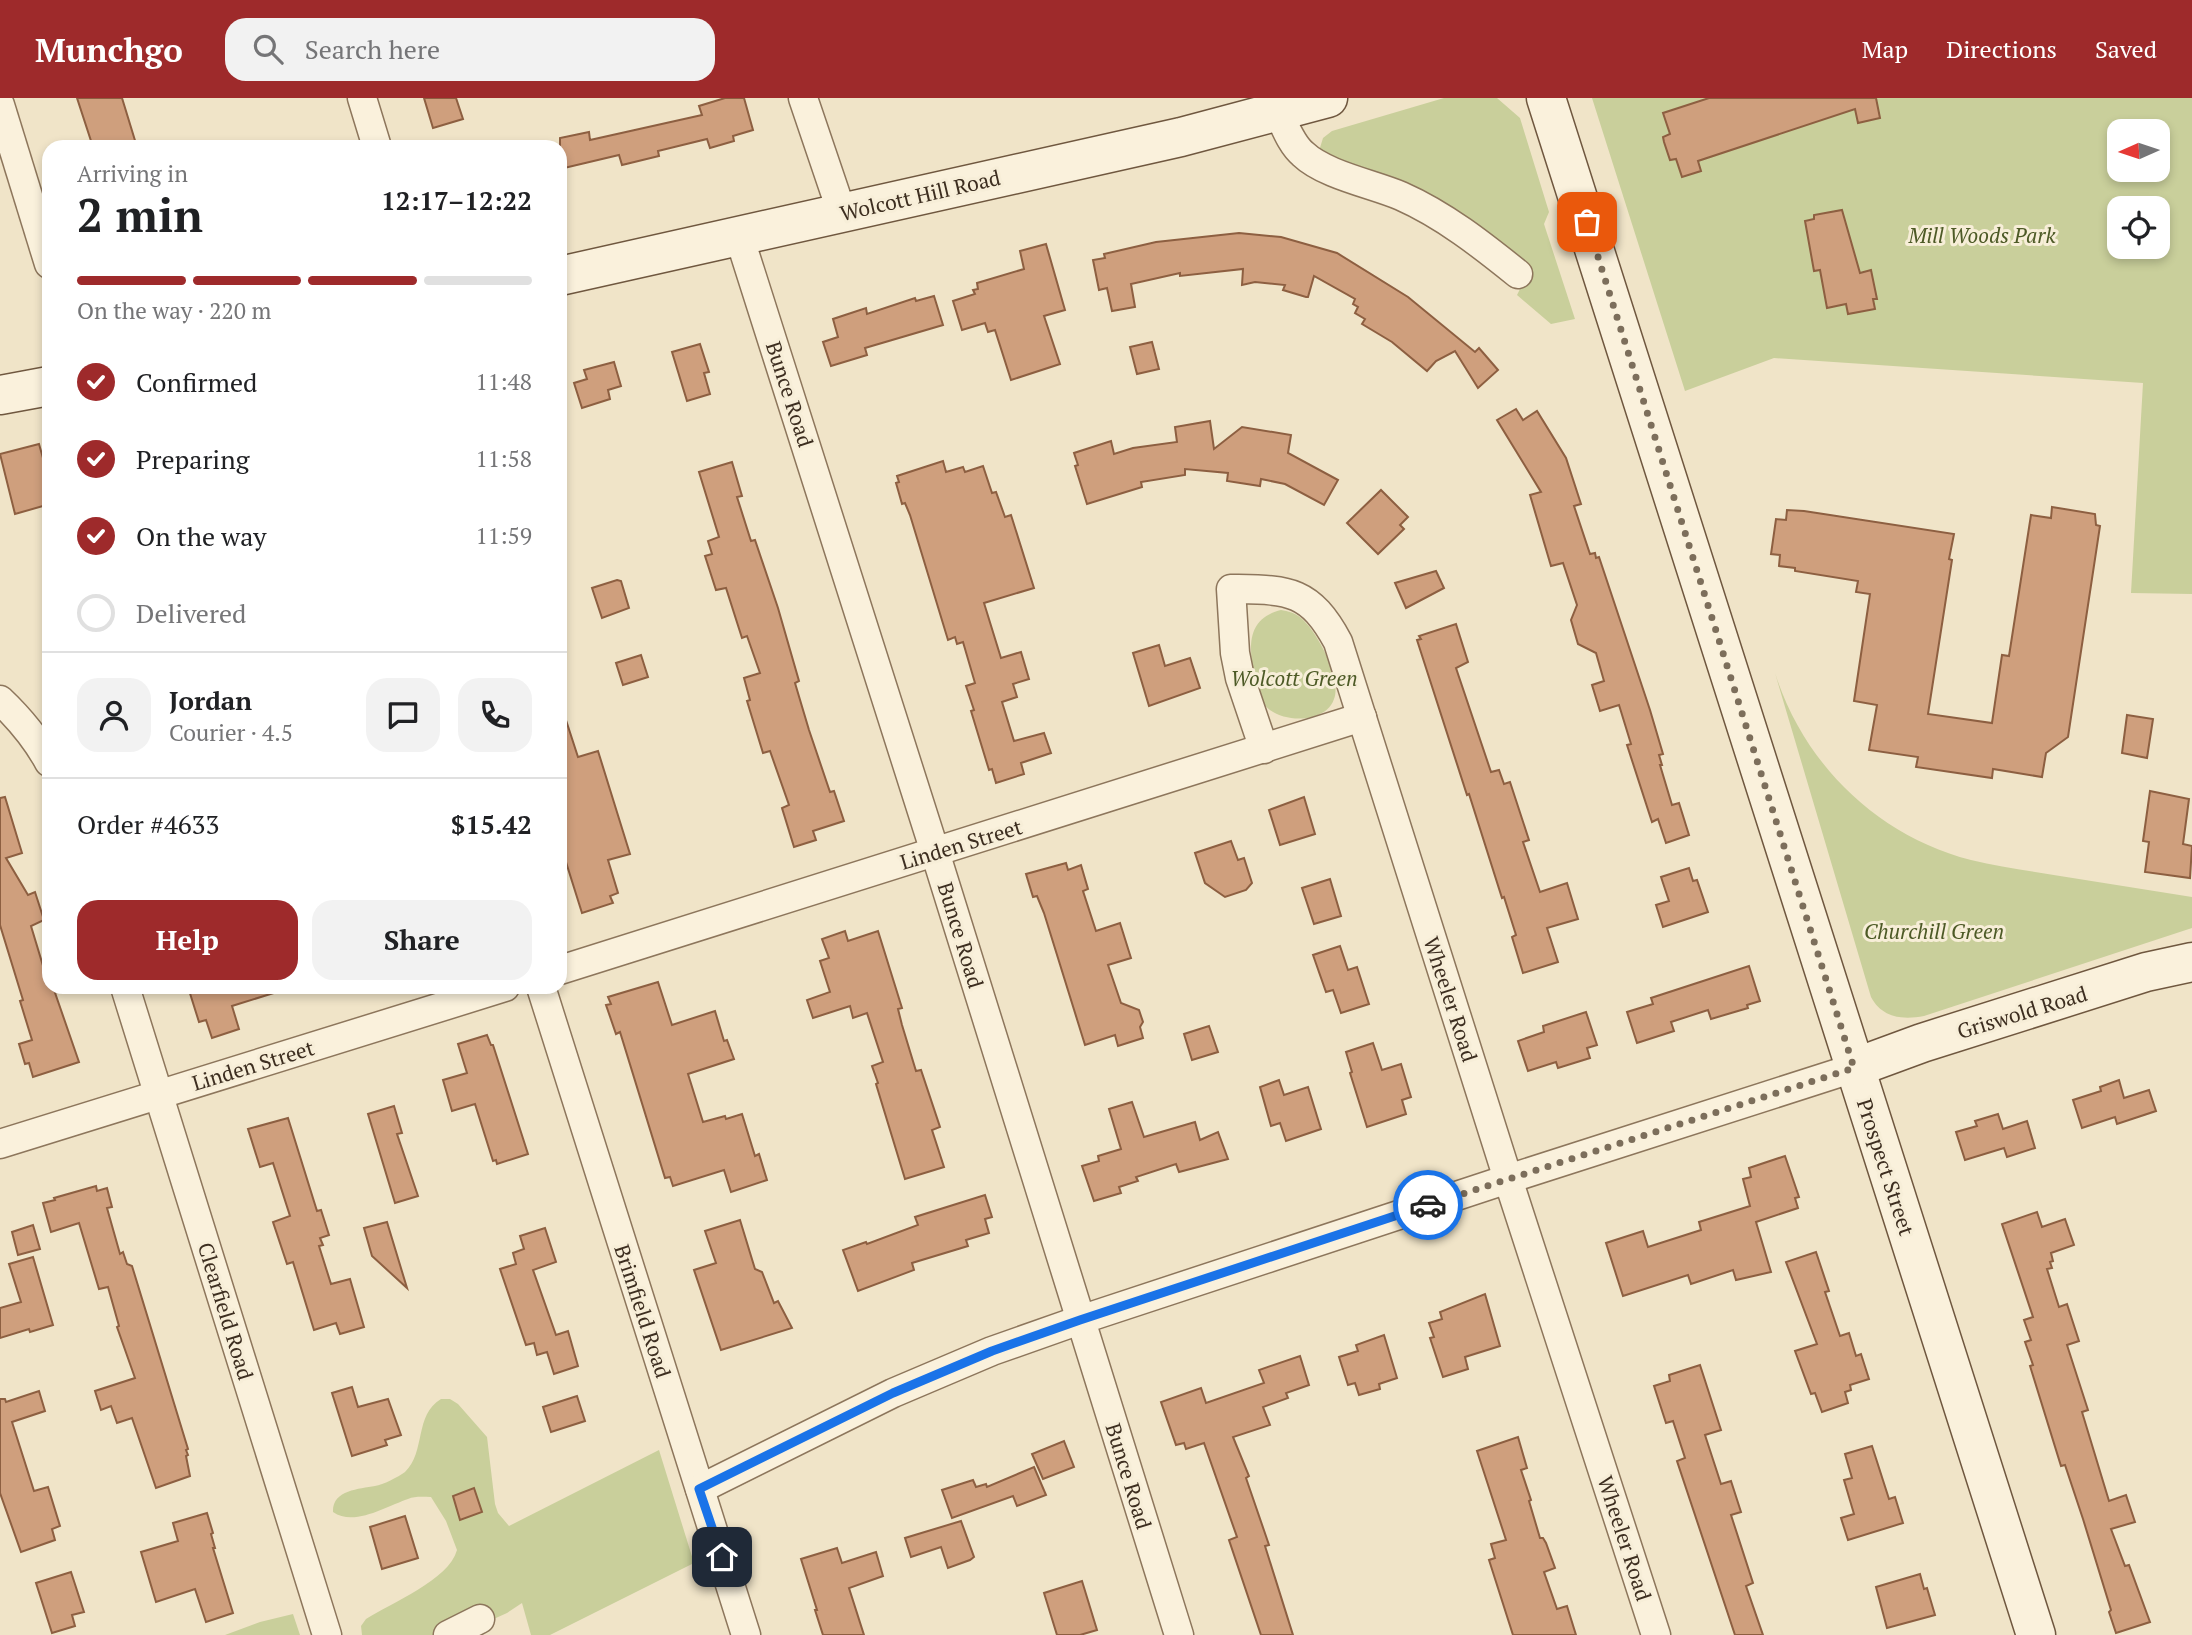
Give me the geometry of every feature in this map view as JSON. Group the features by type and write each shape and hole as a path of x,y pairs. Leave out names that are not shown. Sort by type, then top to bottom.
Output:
{"main road":[{"name":"Wolcott Hill Road","path":"567,274 1181,137 1328,98"},
{"name":"Prospect Street","path":"1546,98 2036,1635"},
{"path":"0,395 42,387"},
{"name":"Griswold Road","path":"1854,1068 1922,1043 2146,972 2192,962"}],"street":[{"path":"362,98 375,140"},
{"path":"803,98 842,213"},
{"path":"0,104 42,241"},
{"path":"1278,112 1291,138 1303,154 1338,172 1405,198 1466,235 1518,274"},
{"name":"Bunce Road","path":"739,236 935,852 1179,1635"},
{"name":"Wheeler Road","path":"1264,749 1238,665 1231,589 1290,593 1311,603 1326,619 1338,642 1656,1635"},
{"path":"0,701 31,733 42,750"},
{"name":"Linden Street","path":"567,968 1362,717"},
{"name":"Clearfield Road","path":"127,994 327,1635"},
{"name":"Linden Street","path":"0,1144 482,994"},
{"name":"Brimfield Road","path":"543,994 746,1635"},
{"path":"699,1489 903,1388 992,1351 1508,1179 1854,1068"},
{"path":"448,1635 480,1619"}],"green space":[{"path":"1444,98 1497,98 1520,118 1549,212 1544,224 1575,319 1551,324 1517,295 1527,275 1394,182 1319,151 1323,138 1332,131"},
{"name":"Mill Woods Park","path":"1592,98 2192,98 2192,594 2131,593 2143,383 1774,358 1685,391"},
{"name":"Wolcott Green","path":"1281,610 1301,618 1314,633 1327,656 1334,680 1336,690 1331,705 1327,710 1308,718 1279,715 1266,707 1257,690 1252,660 1253,633 1262,619"},
{"name":"Churchill Green","path":"1775,673 1788,706 1825,766 1849,792 1875,814 1905,833 1937,849 1971,860 2192,897 2192,928 1924,1016 1908,1018 1887,1013 1871,997"},
{"path":"441,1399 450,1399 458,1404 487,1437 495,1504 498,1513 509,1526 659,1450 694,1563 550,1635 531,1635 522,1603 507,1613 458,1635 362,1635 361,1626 366,1619 431,1581 452,1561 457,1550 446,1521 431,1497 411,1498 370,1514 351,1517 333,1512 334,1505 337,1499 348,1492 382,1484 405,1472 416,1454 427,1414"},
{"path":"293,1614 300,1635 225,1635 260,1622"}],"building":[{"path":"77,98 122,98 135,140 91,140"},
{"path":"424,98 456,98 463,119 433,128"},
{"path":"725,98 744,98 753,130 733,136 734,141 710,148 707,139 658,151 659,156 622,165 619,155 567,167 567,140 560,138 589,132 590,140 702,115 699,106"},
{"path":"1709,98 1876,98 1880,118 1858,123 1855,109 1698,161 1701,171 1682,177 1676,159 1670,160 1664,142 1663,137 1670,134 1663,113"},
{"path":"1842,210 1860,273 1871,270 1877,299 1873,299 1875,309 1848,314 1846,304 1827,308 1820,270 1814,271 1805,221 1814,219 1814,215"},
{"path":"1239,233 1281,237 1337,253 1408,297 1475,352 1479,348 1498,370 1478,388 1455,351 1436,361 1427,371 1392,342 1362,324 1365,319 1355,313 1358,307 1353,304 1355,299 1314,276 1306,297 1283,290 1285,285 1255,282 1242,285 1243,269 1180,276 1180,273 1131,284 1135,307 1112,311 1107,288 1099,290 1093,260 1105,258 1104,254 1156,242"},
{"path":"1046,244 1065,310 1044,316 1060,364 1011,380 995,330 988,332 985,323 962,330 953,301 975,294 973,290 978,289 977,283 1024,269 1020,251"},
{"path":"934,296 943,325 865,348 867,355 831,366 823,342 838,337 833,319 866,308 867,314 915,298 916,301"},
{"path":"1152,342 1159,369 1137,374 1130,347"},
{"path":"700,344 709,372 704,373 710,394 687,401 672,352"},
{"path":"614,362 621,386 608,390 610,399 582,408 574,383 587,379 584,370"},
{"path":"1516,409 1523,420 1537,411 1566,458 1581,504 1574,506 1590,554 1595,553 1596,558 1599,557 1663,754 1659,755 1660,765 1672,805 1679,803 1689,835 1666,843 1658,819 1652,822 1627,745 1631,744 1619,705 1600,711 1592,685 1604,681 1596,653 1578,644 1571,620 1577,605 1563,563 1551,566 1530,495 1541,492 1497,420"},
{"path":"1210,421 1214,449 1242,427 1291,435 1288,453 1338,480 1324,505 1285,484 1261,479 1260,486 1227,481 1228,473 1185,469 1185,475 1141,482 1142,487 1087,504 1075,466 1078,465 1074,453 1111,441 1114,454 1133,448 1177,442 1175,427"},
{"path":"39,444 42,454 42,506 15,514 0,454"},
{"path":"943,461 946,472 963,467 965,472 983,466 992,493 996,492 1005,517 1011,515 1034,588 984,603 1001,658 1021,652 1029,679 1013,684 1017,697 1002,702 1014,741 1044,733 1051,753 1021,763 1024,774 996,783 992,769 989,770 971,711 974,710 966,686 975,683 963,642 957,644 955,637 948,640 910,515 905,503 902,504 896,483 899,482 897,476"},
{"path":"732,462 742,496 737,497 751,541 755,540 778,608 799,681 795,683 809,730 830,792 834,791 844,821 813,831 816,840 794,847 782,808 789,805 770,751 763,753 747,701 750,700 744,678 760,673 747,636 742,638 726,588 716,590 705,556 712,554 708,541 719,537 699,472"},
{"path":"1381,490 1408,517 1400,525 1404,529 1378,554 1347,523"},
{"path":"2052,507 2095,514 2096,525 2100,526 2068,737 2046,753 2042,777 1993,769 1992,778 1916,767 1918,757 1869,750 1877,705 1854,701 1870,594 1856,592 1858,581 1779,566 1780,555 1771,554 1776,519 1786,520 1787,510 1804,511 1954,534 1928,714 1992,723 2002,655 2009,656 2031,515 2051,518"},
{"path":"1436,571 1444,588 1406,608 1395,583"},
{"path":"621,581 629,608 602,618 592,588"},
{"path":"1456,624 1468,662 1456,668 1491,772 1499,770 1504,784 1510,782 1529,840 1523,842 1540,892 1567,883 1578,919 1547,928 1558,962 1523,973 1512,937 1516,935 1504,897 1502,898 1469,794 1467,795 1417,640 1421,639 1419,636"},
{"path":"1159,645 1165,666 1190,658 1200,688 1149,706 1133,653"},
{"path":"641,655 648,677 623,685 616,663"},
{"path":"2127,715 2153,719 2147,758 2122,753"},
{"path":"567,723 578,757 598,751 630,854 608,860 618,893 610,896 613,903 582,913 567,865"},
{"path":"2150,791 2189,799 2183,844 2192,846 2190,878 2145,872 2149,842 2143,841"},
{"path":"5,797 22,853 6,858 28,895 35,892 42,914 42,921 31,926 42,962 42,994 55,994 79,1062 33,1077 29,1063 25,1064 19,1044 32,1040 0,925 0,798"},
{"path":"1304,797 1315,834 1280,845 1269,810"},
{"path":"1231,841 1238,860 1244,858 1252,883 1246,890 1225,897 1205,883 1195,853"},
{"path":"1066,863 1068,870 1081,865 1088,889 1083,891 1096,931 1120,923 1131,958 1108,965 1121,1003 1139,1010 1143,1022 1140,1027 1143,1038 1118,1046 1115,1035 1085,1045 1044,913 1037,896 1033,897 1026,874"},
{"path":"1689,868 1693,881 1697,880 1708,912 1663,927 1656,905 1669,901 1661,877"},
{"path":"1330,879 1341,916 1314,924 1302,888"},
{"path":"845,931 848,941 878,931 902,1008 898,1009 916,1071 921,1070 940,1127 932,1130 944,1167 905,1179 876,1084 878,1083 872,1066 883,1062 867,1013 853,1018 850,1006 813,1018 807,1000 830,992 820,961 829,958 822,939"},
{"path":"1340,946 1348,970 1357,967 1369,1004 1341,1013 1333,990 1326,992 1313,955"},
{"path":"1749,966 1760,1001 1747,1005 1748,1008 1711,1019 1708,1010 1671,1022 1674,1031 1637,1043 1627,1012 1653,1004 1651,998"},
{"path":"658,982 672,1025 715,1011 724,1041 727,1040 734,1059 688,1074 703,1122 742,1114 755,1156 759,1154 767,1180 731,1192 724,1170 673,1186 670,1177 665,1178 620,1032 616,1034 606,1005 611,1004 608,997"},
{"path":"190,994 271,994 232,1006 239,1029 212,1038 206,1020 199,1022"},
{"path":"1586,1012 1597,1045 1587,1048 1590,1058 1558,1068 1556,1062 1528,1071 1518,1041 1544,1032 1543,1026"},
{"path":"1209,1026 1218,1052 1192,1060 1184,1034"},
{"path":"487,1035 493,1045 528,1154 497,1164 496,1160 493,1161 475,1104 452,1111 443,1080 467,1073 458,1044"},
{"path":"1373,1043 1382,1070 1401,1064 1411,1097 1402,1100 1406,1114 1367,1127 1346,1052"},
{"path":"1279,1080 1284,1095 1308,1087 1321,1129 1286,1141 1280,1123 1271,1126 1260,1087"},
{"path":"2119,1080 2124,1098 2149,1090 2156,1111 2117,1124 2115,1117 2082,1128 2073,1100 2101,1091 2100,1087"},
{"path":"1132,1102 1144,1137 1195,1122 1200,1140 1218,1132 1228,1159 1179,1172 1176,1164 1136,1177 1138,1181 1119,1187 1121,1193 1094,1201 1082,1166 1099,1161 1098,1156 1121,1149 1109,1109"},
{"path":"394,1106 402,1133 397,1134 418,1196 395,1203 368,1114"},
{"path":"1998,1114 2003,1129 2027,1121 2035,1148 2007,1157 2004,1148 1965,1160 1956,1132 1977,1126 1975,1121"},
{"path":"288,1118 317,1211 321,1210 329,1235 320,1238 323,1245 319,1246 331,1284 350,1279 364,1327 340,1334 336,1323 314,1330 293,1262 287,1264 273,1222 290,1216 273,1163 260,1167 248,1129"},
{"path":"1785,1156 1799,1197 1795,1198 1798,1208 1756,1222 1771,1272 1736,1280 1733,1270 1691,1284 1688,1275 1623,1296 1606,1243 1643,1231 1648,1247 1701,1230 1699,1222 1750,1206 1743,1179 1751,1177 1749,1168"},
{"path":"96,1186 97,1191 107,1188 112,1207 107,1208 120,1254 123,1252 127,1264 132,1266 188,1449 186,1456 190,1476 156,1488 132,1418 117,1423 111,1406 101,1410 95,1391 135,1378 117,1327 119,1326 108,1287 99,1289 79,1223 51,1232 43,1203"},
{"path":"985,1195 992,1217 985,1219 989,1233 966,1240 968,1246 912,1263 914,1270 858,1291 843,1250 918,1225 915,1217"},
{"path":"2037,1212 2042,1227 2065,1219 2074,1245 2051,1253 2052,1268 2047,1269 2059,1307 2067,1304 2079,1341 2067,1345 2088,1410 2082,1412 2109,1501 2126,1495 2135,1522 2111,1529 2125,1566 2129,1565 2150,1622 2116,1633 2083,1519 2065,1465 2061,1466 2030,1366 2033,1365 2025,1342 2031,1340 2024,1320 2033,1317 2002,1224"},
{"path":"740,1220 755,1269 762,1272 774,1303 778,1301 792,1328 721,1350 694,1270 716,1263 705,1231"},
{"path":"387,1222 407,1288 372,1256 364,1228"},
{"path":"33,1225 40,1249 18,1255 12,1232"},
{"path":"545,1228 556,1262 533,1270 556,1335 568,1331 578,1366 554,1374 547,1352 537,1355 534,1343 526,1345 500,1269 516,1264 513,1253 524,1249 520,1236"},
{"path":"1816,1252 1829,1291 1825,1292 1840,1336 1849,1333 1856,1356 1861,1354 1869,1379 1850,1385 1851,1390 1845,1392 1848,1403 1822,1412 1815,1393 1811,1394 1795,1351 1817,1344 1786,1262"},
{"path":"33,1257 53,1325 0,1338 0,1308 21,1302 9,1264"},
{"path":"1485,1294 1500,1346 1465,1357 1468,1369 1443,1377 1430,1338 1434,1337 1429,1323 1442,1319 1440,1312"},
{"path":"1384,1335 1397,1378 1379,1384 1380,1389 1359,1395 1355,1383 1348,1385 1339,1357 1358,1351 1356,1345"},
{"path":"1300,1356 1309,1385 1286,1393 1288,1398 1263,1407 1270,1425 1233,1437 1249,1476 1246,1478 1269,1545 1265,1546 1293,1635 1261,1635 1229,1540 1237,1537 1204,1443 1186,1449 1184,1443 1176,1445 1161,1402 1201,1388 1206,1403 1264,1383 1259,1370"},
{"path":"1700,1365 1721,1430 1705,1435 1721,1484 1731,1481 1741,1512 1731,1515 1753,1583 1746,1586 1763,1635 1735,1635 1677,1461 1685,1458 1673,1421 1666,1423 1654,1386 1670,1381 1669,1375"},
{"path":"352,1387 358,1407 388,1399 401,1435 385,1440 387,1445 352,1456 332,1393"},
{"path":"39,1391 45,1411 12,1422 34,1491 48,1487 60,1526 52,1529 55,1540 21,1552 0,1493 0,1399 5,1399 6,1402"},
{"path":"577,1396 585,1421 551,1432 543,1407"},
{"path":"1518,1437 1527,1468 1521,1470 1531,1500 1529,1501 1540,1538 1546,1543 1555,1568 1544,1572 1557,1609 1567,1606 1576,1635 1513,1635 1489,1560 1495,1558 1491,1544 1506,1540 1477,1451"},
{"path":"1064,1441 1074,1467 1043,1479 1032,1454"},
{"path":"1872,1446 1889,1499 1895,1497 1903,1523 1848,1540 1841,1518 1854,1514 1844,1480 1852,1478 1845,1454"},
{"path":"1034,1467 1046,1495 1017,1506 1013,1496 952,1518 942,1490 973,1480 976,1487 986,1484 987,1487"},
{"path":"474,1488 482,1512 460,1520 453,1496"},
{"path":"207,1513 213,1533 213,1548 233,1613 206,1622 195,1589 156,1602 141,1552 178,1541 173,1523"},
{"path":"405,1516 418,1558 382,1569 370,1527"},
{"path":"961,1521 974,1557 970,1560 948,1568 941,1547 911,1557 905,1538"},
{"path":"837,1548 842,1563 876,1552 883,1576 849,1588 864,1635 823,1635 815,1610 801,1559"},
{"path":"71,1572 84,1612 72,1615 75,1626 52,1633 36,1583"},
{"path":"1920,1574 1935,1615 1887,1628 1876,1587"},
{"path":"1082,1581 1097,1630 1080,1635 1057,1635 1044,1593"}],"way so far":[{"path":"1428,1205 1854,1068 1587,222"}],"route":[{"path":"722,1557 699,1489 793,1442 893,1393 992,1351 1428,1205"}]}
